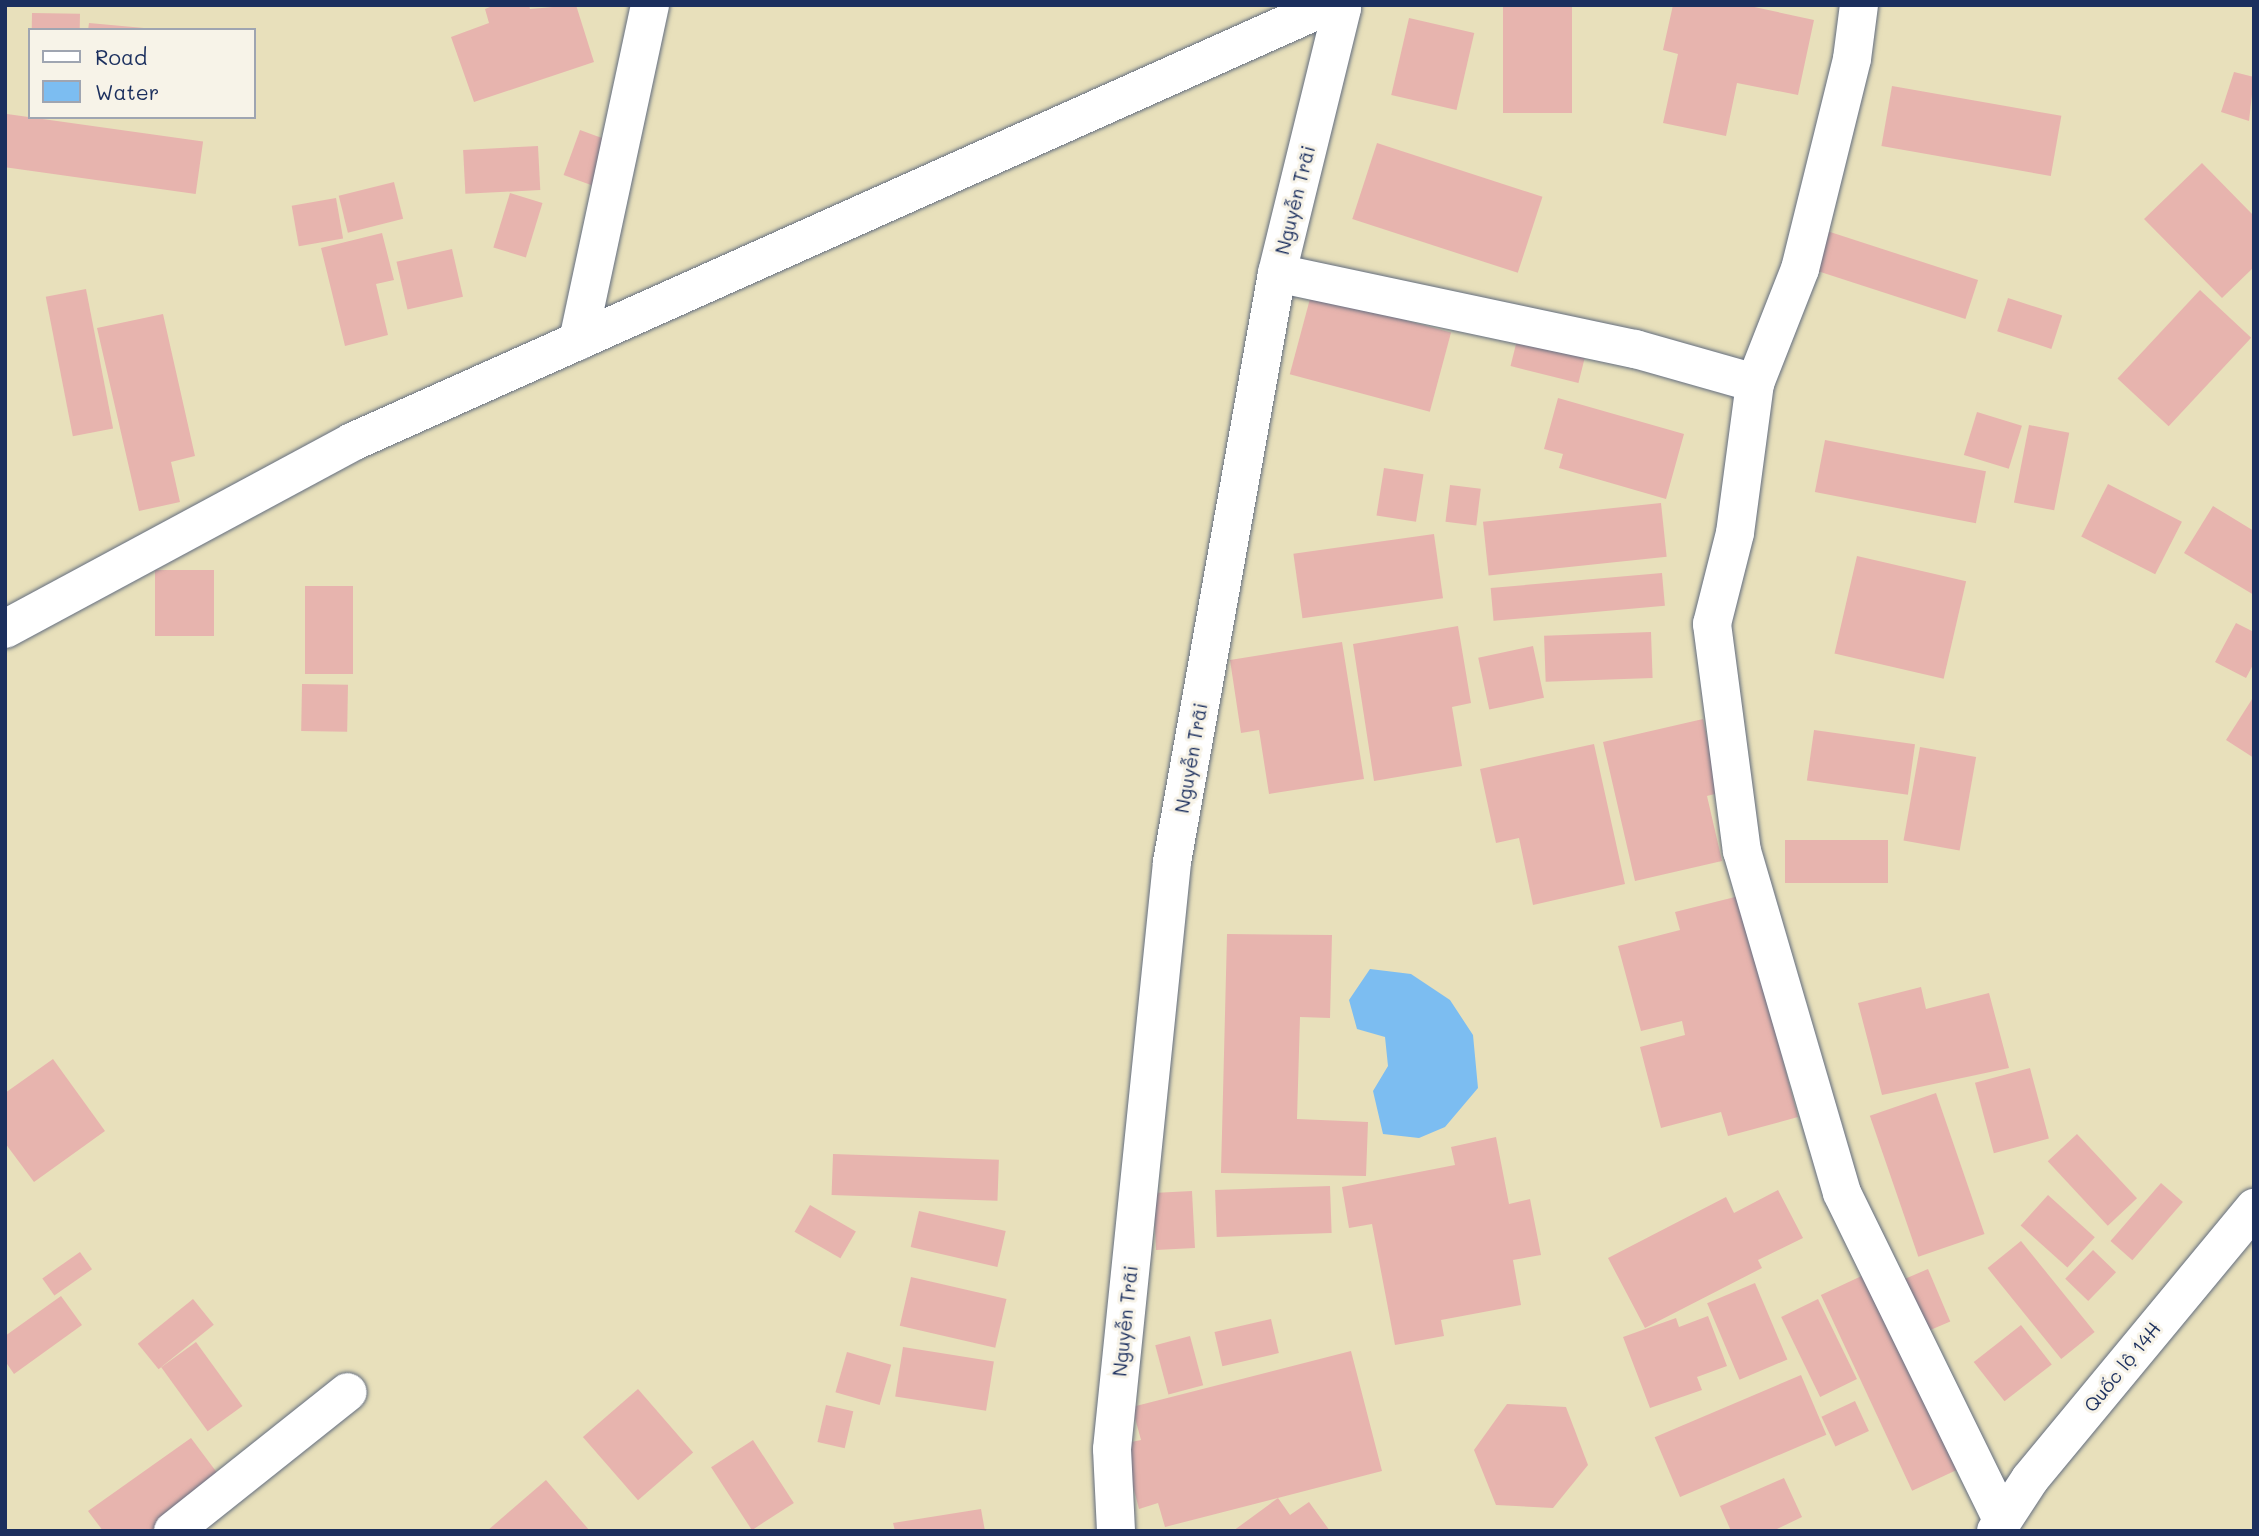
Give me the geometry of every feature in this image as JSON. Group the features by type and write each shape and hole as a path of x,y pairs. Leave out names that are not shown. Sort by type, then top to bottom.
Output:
{"street":[{"path":"579,341 650,5"},
{"path":"5,629 352,442 1329,5"},
{"name":"Nguyễn Trãi","path":"1116,1531 1112,1449 1172,862 1277,274 1342,8 1329,5"},
{"path":"1859,5 1852,59 1800,269 1755,383 1735,533 1712,624 1742,851 1842,1193 1999,1525"},
{"path":"1277,274 1635,349 1755,383"},
{"name":"Quốc lộ 14H","path":"1999,1525 2030,1479 2254,1208"},
{"path":"173,1531 348,1392"}],"water":[{"path":"1370,969 1411,974 1450,1000 1473,1035 1478,1088 1445,1127 1419,1138 1383,1134 1373,1091 1388,1066 1385,1037 1357,1029 1349,1000"}],"building":[{"path":"495,5 529,5 530,9 576,5 594,62 474,102 451,37 489,23 485,9"},
{"path":"1503,5 1572,5 1572,113 1503,113"},
{"path":"1673,5 1745,5 1814,20 1798,95 1737,83 1726,136 1663,123 1678,54 1663,50"},
{"path":"32,13 80,14 80,28 32,28"},
{"path":"1409,18 1474,33 1457,110 1391,95"},
{"path":"89,23 144,28 88,28"},
{"path":"2234,72 2254,77 2249,121 2221,112"},
{"path":"1892,86 2061,116 2051,176 1881,146"},
{"path":"7,114 203,142 196,194 5,167"},
{"path":"580,130 613,142 596,187 564,175"},
{"path":"1377,143 1542,197 1518,273 1352,219"},
{"path":"538,146 540,190 465,194 463,150"},
{"path":"2202,163 2254,216 2254,267 2222,298 2144,219"},
{"path":"394,182 403,219 348,233 339,196"},
{"path":"510,193 543,203 526,257 493,248"},
{"path":"336,198 343,238 299,246 292,206"},
{"path":"1824,230 1978,280 1965,319 1811,269"},
{"path":"382,233 394,280 376,284 388,335 345,346 321,248"},
{"path":"452,249 463,297 407,310 396,262"},
{"path":"86,289 113,428 73,436 46,297"},
{"path":"2200,290 2251,338 2169,426 2117,378"},
{"path":"1311,295 1451,333 1430,412 1290,374"},
{"path":"2008,298 2062,316 2051,349 1997,331"},
{"path":"163,314 195,456 171,462 180,502 139,511 97,328"},
{"path":"1518,336 1586,353 1578,383 1511,366"},
{"path":"1558,398 1684,434 1666,499 1559,468 1563,454 1544,449"},
{"path":"1977,412 2022,426 2009,469 1964,455"},
{"path":"2029,425 2069,433 2054,510 2014,503"},
{"path":"1825,440 1986,471 1976,523 1815,492"},
{"path":"1384,468 1424,474 1416,522 1376,515"},
{"path":"2108,484 2182,522 2155,574 2081,537"},
{"path":"1450,485 1481,489 1476,526 1445,522"},
{"path":"1661,503 1667,557 1489,575 1483,522"},
{"path":"2213,506 2254,531 2254,595 2184,553"},
{"path":"1434,534 1443,598 1302,618 1293,554"},
{"path":"1857,556 1966,581 1944,679 1835,653"},
{"path":"155,570 214,570 214,636 155,636"},
{"path":"1662,573 1665,606 1494,621 1491,588"},
{"path":"305,586 353,586 353,674 305,674"},
{"path":"2236,623 2254,632 2254,663 2246,678 2215,662"},
{"path":"1458,626 1471,703 1452,707 1462,766 1374,781 1353,644"},
{"path":"1651,632 1653,678 1546,682 1544,636"},
{"path":"1342,642 1364,779 1269,794 1259,730 1241,733 1230,660"},
{"path":"1533,646 1544,698 1489,709 1478,658"},
{"path":"302,684 348,685 347,732 301,731"},
{"path":"2254,696 2254,758 2226,740"},
{"path":"1703,719 1719,793 1707,796 1722,861 1635,881 1603,742"},
{"path":"1814,730 1915,744 1908,795 1807,781"},
{"path":"1594,744 1625,884 1533,905 1519,838 1496,843 1480,769"},
{"path":"1920,747 1976,757 1960,850 1904,841"},
{"path":"1785,840 1888,840 1888,883 1785,883"},
{"path":"1739,896 1798,1117 1728,1136 1721,1112 1661,1128 1640,1047 1685,1035 1682,1021 1641,1031 1618,946 1680,930 1675,912"},
{"path":"1227,934 1332,935 1330,1018 1300,1017 1297,1119 1368,1122 1366,1176 1221,1173"},
{"path":"1921,987 1926,1009 1989,993 2009,1068 1882,1095 1858,1003"},
{"path":"53,1059 105,1131 34,1182 5,1143 5,1093"},
{"path":"2030,1068 2049,1139 1994,1153 1975,1083"},
{"path":"1936,1093 1985,1234 1918,1257 1870,1116"},
{"path":"2077,1134 2137,1198 2108,1226 2048,1161"},
{"path":"1496,1137 1509,1204 1530,1199 1541,1255 1513,1260 1521,1305 1441,1320 1444,1336 1395,1345 1372,1224 1349,1228 1342,1187 1455,1165 1451,1147"},
{"path":"833,1154 999,1160 997,1201 832,1195"},
{"path":"2161,1183 2183,1202 2132,1260 2110,1241"},
{"path":"1330,1186 1332,1233 1217,1237 1215,1190"},
{"path":"1778,1190 1803,1238 1758,1260 1762,1268 1645,1328 1608,1258 1726,1197 1734,1213"},
{"path":"1192,1191 1195,1248 1156,1250 1153,1193"},
{"path":"2048,1195 2095,1237 2067,1268 2021,1225"},
{"path":"810,1205 856,1232 840,1258 794,1232"},
{"path":"919,1211 1006,1231 997,1267 911,1247"},
{"path":"2021,1241 2095,1332 2061,1359 1988,1268"},
{"path":"2093,1250 2116,1272 2088,1301 2065,1279"},
{"path":"80,1252 92,1269 54,1296 42,1278"},
{"path":"1928,1269 1950,1321 1918,1335 1896,1283"},
{"path":"1868,1273 1959,1469 1912,1491 1821,1295"},
{"path":"911,1277 1006,1299 995,1348 900,1326"},
{"path":"1755,1283 1787,1359 1740,1380 1707,1303"},
{"path":"61,1296 82,1325 14,1374 5,1361 5,1336"},
{"path":"193,1299 214,1325 159,1369 138,1344"},
{"path":"1818,1299 1857,1379 1820,1397 1781,1317"},
{"path":"1708,1316 1727,1366 1697,1377 1702,1390 1650,1408 1623,1337 1676,1318 1679,1327"},
{"path":"1271,1319 1279,1353 1222,1366 1214,1332"},
{"path":"2021,1325 2052,1364 2005,1401 1974,1362"},
{"path":"1190,1336 1203,1385 1168,1395 1155,1345"},
{"path":"196,1342 242,1406 208,1431 161,1367"},
{"path":"903,1347 994,1361 986,1411 895,1396"},
{"path":"1351,1351 1382,1471 1165,1527 1158,1503 1139,1509 1122,1444 1141,1440 1132,1407"},
{"path":"847,1352 891,1365 880,1405 835,1392"},
{"path":"1801,1375 1826,1435 1680,1497 1655,1437"},
{"path":"638,1389 693,1452 638,1500 583,1437"},
{"path":"1855,1401 1869,1431 1835,1447 1821,1417"},
{"path":"1507,1404 1566,1407 1588,1465 1553,1508 1496,1505 1474,1450"},
{"path":"826,1405 853,1411 845,1448 817,1442"},
{"path":"191,1438 224,1482 155,1531 103,1531 88,1511"},
{"path":"753,1440 794,1503 752,1530 711,1467"},
{"path":"1784,1478 1802,1517 1773,1531 1731,1531 1720,1506"},
{"path":"546,1480 590,1531 487,1531"},
{"path":"1278,1498 1290,1515 1309,1502 1330,1531 1233,1531"},
{"path":"981,1509 985,1531 895,1531 893,1523"}]}
